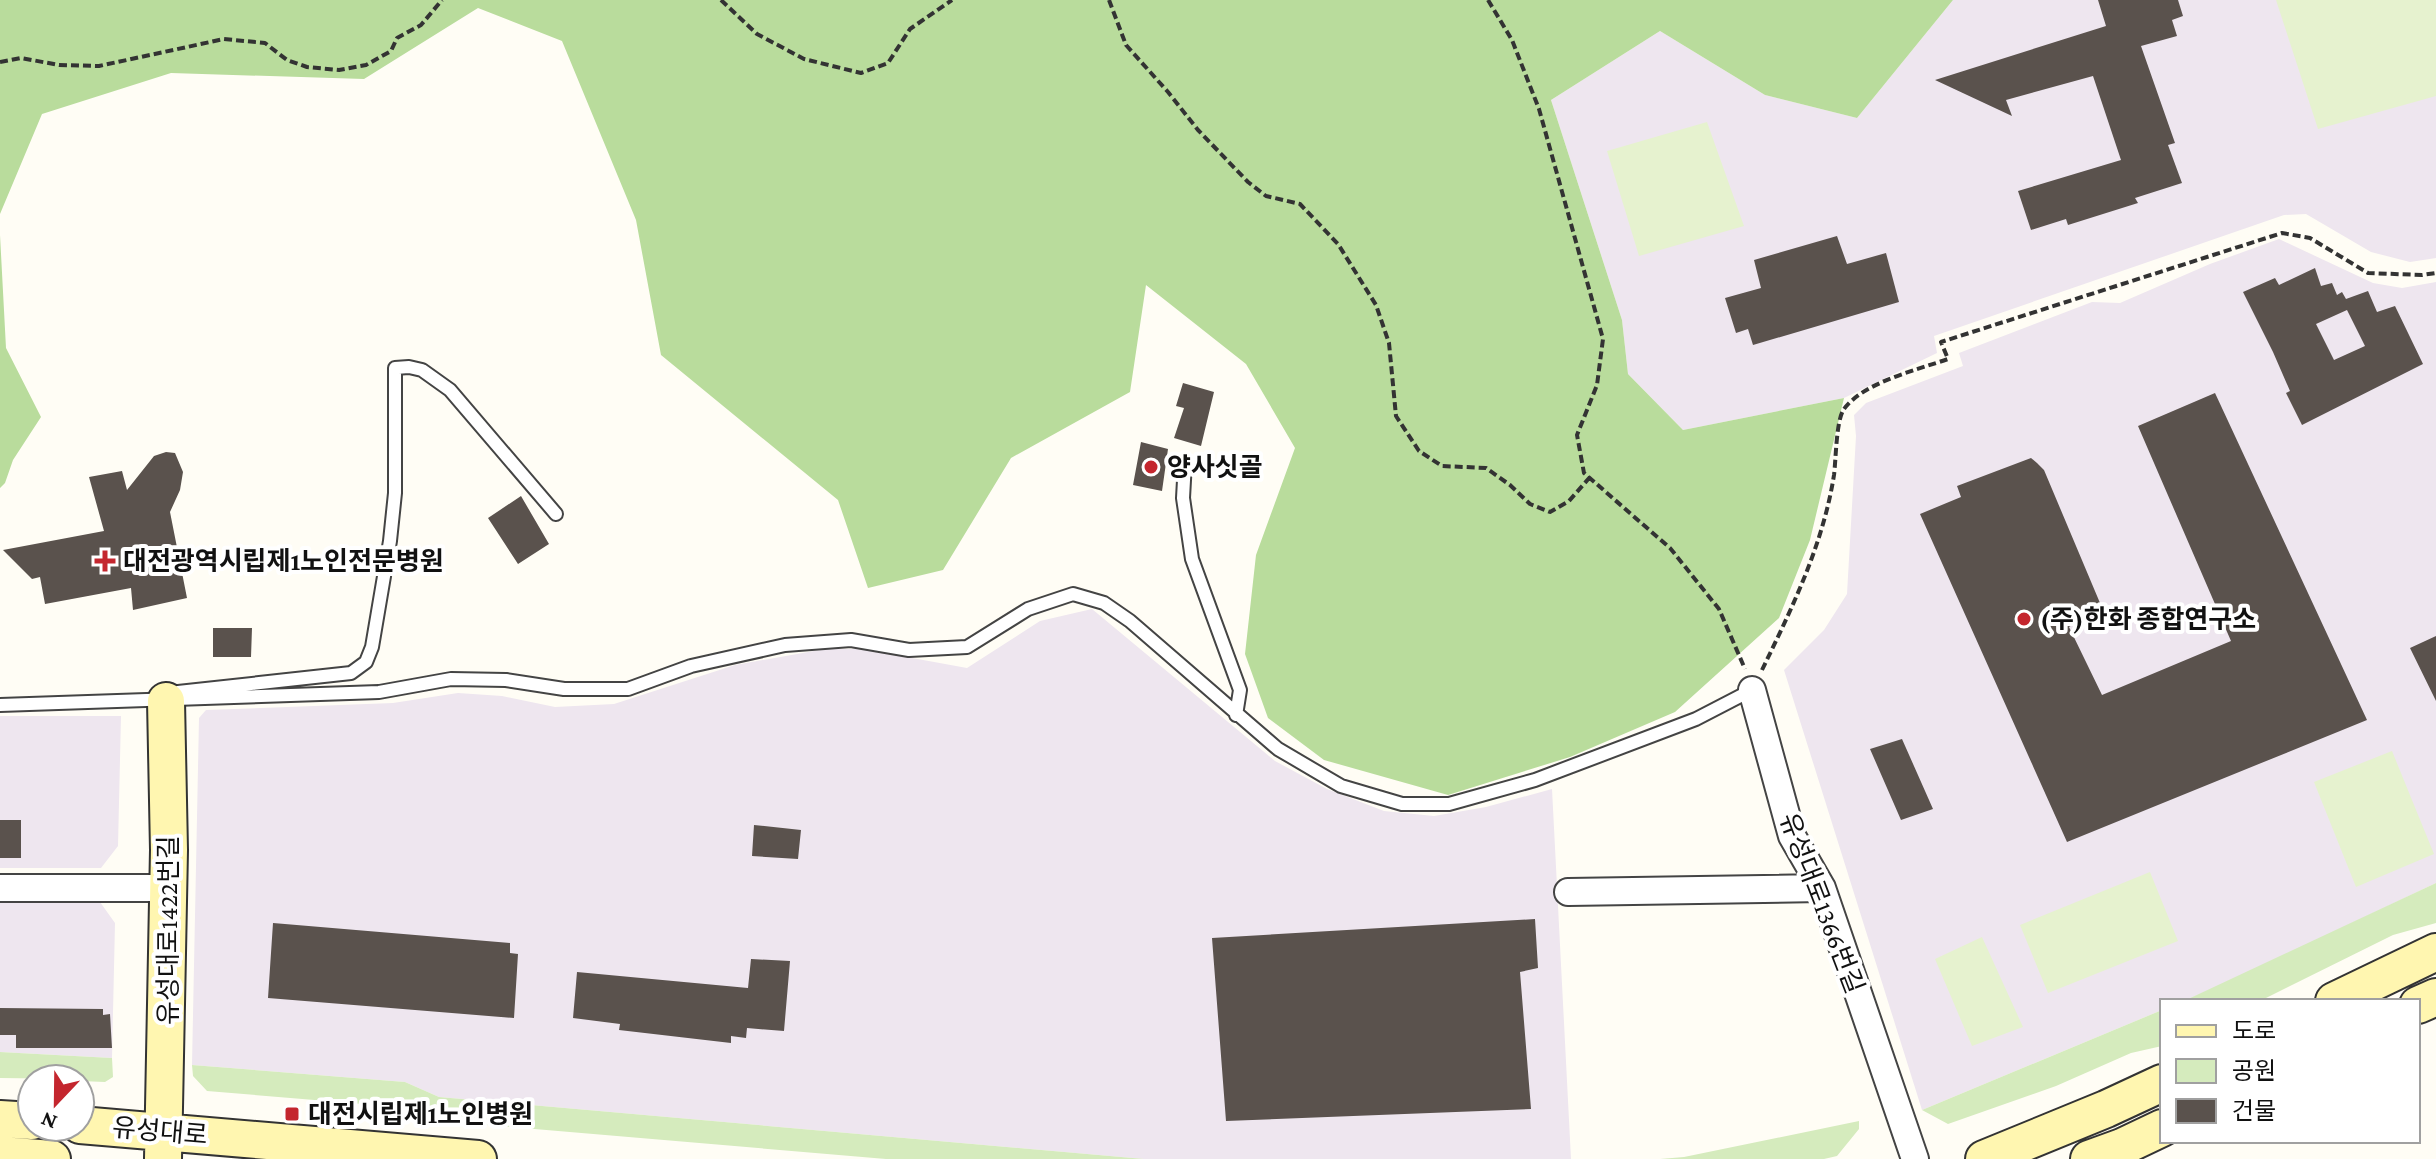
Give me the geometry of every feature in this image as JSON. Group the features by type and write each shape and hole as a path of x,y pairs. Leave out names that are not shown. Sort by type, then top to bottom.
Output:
{"main road":[{"name":"유성대로1422번길","path":"165,1145 168,888 166,701"},
{"path":"2338,999 2436,952"},
{"path":"1984,1159 2160,1084"},
{"name":"유성대로","path":"96,1129 165,1145 478,1159"},
{"path":"2089,1159 2160,1129"},
{"path":"0,1155 52,1159"}],"street":[{"name":"유성대로1366번길","path":"1752,690 1792,836 1822,888 1915,1159"},
{"path":"0,888 168,888"},
{"path":"1568,892 1822,888"}],"lane":[{"path":"166,701 178,692 351,673 366,662 372,647 395,493 395,368 422,370 450,390 556,514"},
{"path":"1185,462 1183,498 1192,559 1240,690 1236,715"},
{"path":"0,705 379,692 451,679 506,680 564,689 628,689 691,666 785,645 851,640 909,650 967,647 1028,609 1073,594 1104,603 1130,621 1278,749 1341,786 1402,804 1449,804 1565,769 1696,719 1752,690"}],"path":[{"path":"0,62 21,58 59,65 99,66 224,39 265,43 287,60 307,67 339,70 366,65 391,51 397,38 421,25 442,0"},
{"path":"721,0 757,34 804,59 861,73 888,63 910,29 952,0"},
{"path":"1109,0 1126,45 1198,130 1248,182 1266,196 1300,204 1338,244 1376,305 1389,343 1396,416 1419,451 1442,466 1486,468 1530,504 1550,512 1569,501 1590,477"},
{"path":"1488,0 1512,40 1539,109 1603,339 1597,385 1577,435 1584,473 1670,548 1719,609 1752,690"},
{"path":"1752,690 1816,550 1833,479 1842,411 1864,390 1948,359 1941,342 2282,233 2310,238 2368,273 2436,273"}],"shaded area":[{"path":"1953,0 2436,0 2436,258 2410,262 2371,252 2306,214 2284,215 1934,336 1937,353 1844,398 1683,430 1628,374 1622,320 1551,100 1660,31 1765,95 1857,118"},
{"path":"2279,239 2373,283 2402,288 2436,282 2436,883 2218,987 2189,999 2160,999 2160,1011 1922,1110 1784,670 1824,630 1847,594 1856,436 1854,415 1866,403 1963,366 1959,353 2092,302 2120,303 2210,264"},
{"path":"1092,609 1275,761 1327,789 1384,811 1434,816 1486,807 1552,789 1571,1159 1144,1159 439,1097 405,1082 192,1065 199,718 206,710 393,703 458,693 502,696 555,707 614,704 735,665 825,649 863,649 967,668 1040,621"},
{"path":"0,716 121,716 118,846 101,868 0,868"},
{"path":"0,898 100,902 115,923 112,1058 0,1052"}],"green space":[{"path":"0,0 1953,0 1857,118 1765,95 1660,31 1551,100 1622,320 1628,374 1683,430 1844,398 1810,540 1779,618 1675,712 1570,757 1448,795 1324,760 1268,718 1245,654 1256,555 1295,448 1246,364 1146,285 1130,392 1011,458 943,570 868,588 838,500 661,355 636,220 562,41 478,8 364,79 171,73 42,114 0,214"},
{"path":"2276,0 2436,0 2436,96 2318,129"},
{"path":"1707,122 1744,226 1639,256 1607,151"},
{"path":"0,235 6,348 41,417 13,460 5,483 0,488"},
{"path":"2392,751 2434,854 2356,887 2314,782"},
{"path":"2150,872 2178,941 2048,993 2020,925"},
{"path":"2436,883 2436,923 2393,935 2264,999 2188,999"},
{"path":"1982,937 2023,1027 1972,1046 1935,959"},
{"path":"2160,1011 2160,1046 2131,1053 2056,1086 1948,1124 1922,1110"},
{"path":"0,1052 112,1058 113,1077 105,1082 96,1082 96,1063 16,1063 16,1078 0,1078"},
{"path":"192,1065 405,1082 439,1097 1144,1159 886,1159 429,1120 399,1107 207,1091 193,1076"},
{"path":"1859,1121 1859,1129 1837,1156 1824,1159 1660,1159 1684,1157"}],"building":[{"path":"2098,0 2178,0 2183,16 2172,20 2177,36 2141,46 2175,143 2168,145 2182,183 2135,198 2138,203 2068,225 2066,219 2031,230 2018,191 2121,160 2093,76 2006,100 2012,116 1935,80 2106,26"},
{"path":"1837,236 1847,264 1886,253 1899,302 1753,345 1748,329 1736,333 1725,298 1761,288 1754,260"},
{"path":"2315,268 2321,286 2332,283 2337,295 2342,292 2346,299 2368,291 2377,312 2395,306 2423,364 2302,425 2286,393 2290,391 2273,352 2243,292 2275,278 2279,285","holes":["2347,310 2365,346 2334,360 2316,324"]},
{"path":"1183,383 1214,392 1201,446 1174,438 1184,408 1176,406"},
{"name":"(주)한화 종합연구소","path":"2215,393 2367,720 2067,842 1920,514 1961,497 1957,486 2031,458 2037,463 2044,470 2100,603 2094,611 2069,627 2102,695 2231,641 2138,426"},
{"name":"양사싯골","path":"1141,442 1168,449 1162,491 1133,485"},
{"path":"175,453 183,472 180,490 170,512 187,598 133,610 131,588 45,604 40,577 32,579 3,550 104,531 89,477 122,471 127,490 154,456"},
{"path":"521,496 549,544 518,564 488,518"},
{"path":"213,628 252,628 251,657 213,657"},
{"path":"2436,636 2436,701 2410,648"},
{"path":"1902,739 1933,809 1901,820 1870,749"},
{"path":"0,820 21,820 21,858 0,858"},
{"path":"754,825 801,830 798,859 752,856"},
{"path":"1535,919 1538,968 1520,972 1531,1109 1226,1121 1212,938"},
{"path":"273,923 510,943 510,953 518,954 514,1018 268,998"},
{"path":"751,959 790,961 784,1031 747,1028 746,1038 731,1036 731,1043 619,1030 620,1024 573,1018 577,972 748,988"},
{"path":"0,1008 103,1009 103,1015 110,1014 112,1048 16,1048 16,1035 0,1035"}],"place":[{"name":"양사싯골","path":"1151,467"},
{"name":"대전광역시립제1노인전문병원","path":"105,561"},
{"name":"(주)한화 종합연구소","path":"2024,619"},
{"name":"대전시립제1노인병원","path":"292,1114"}]}
